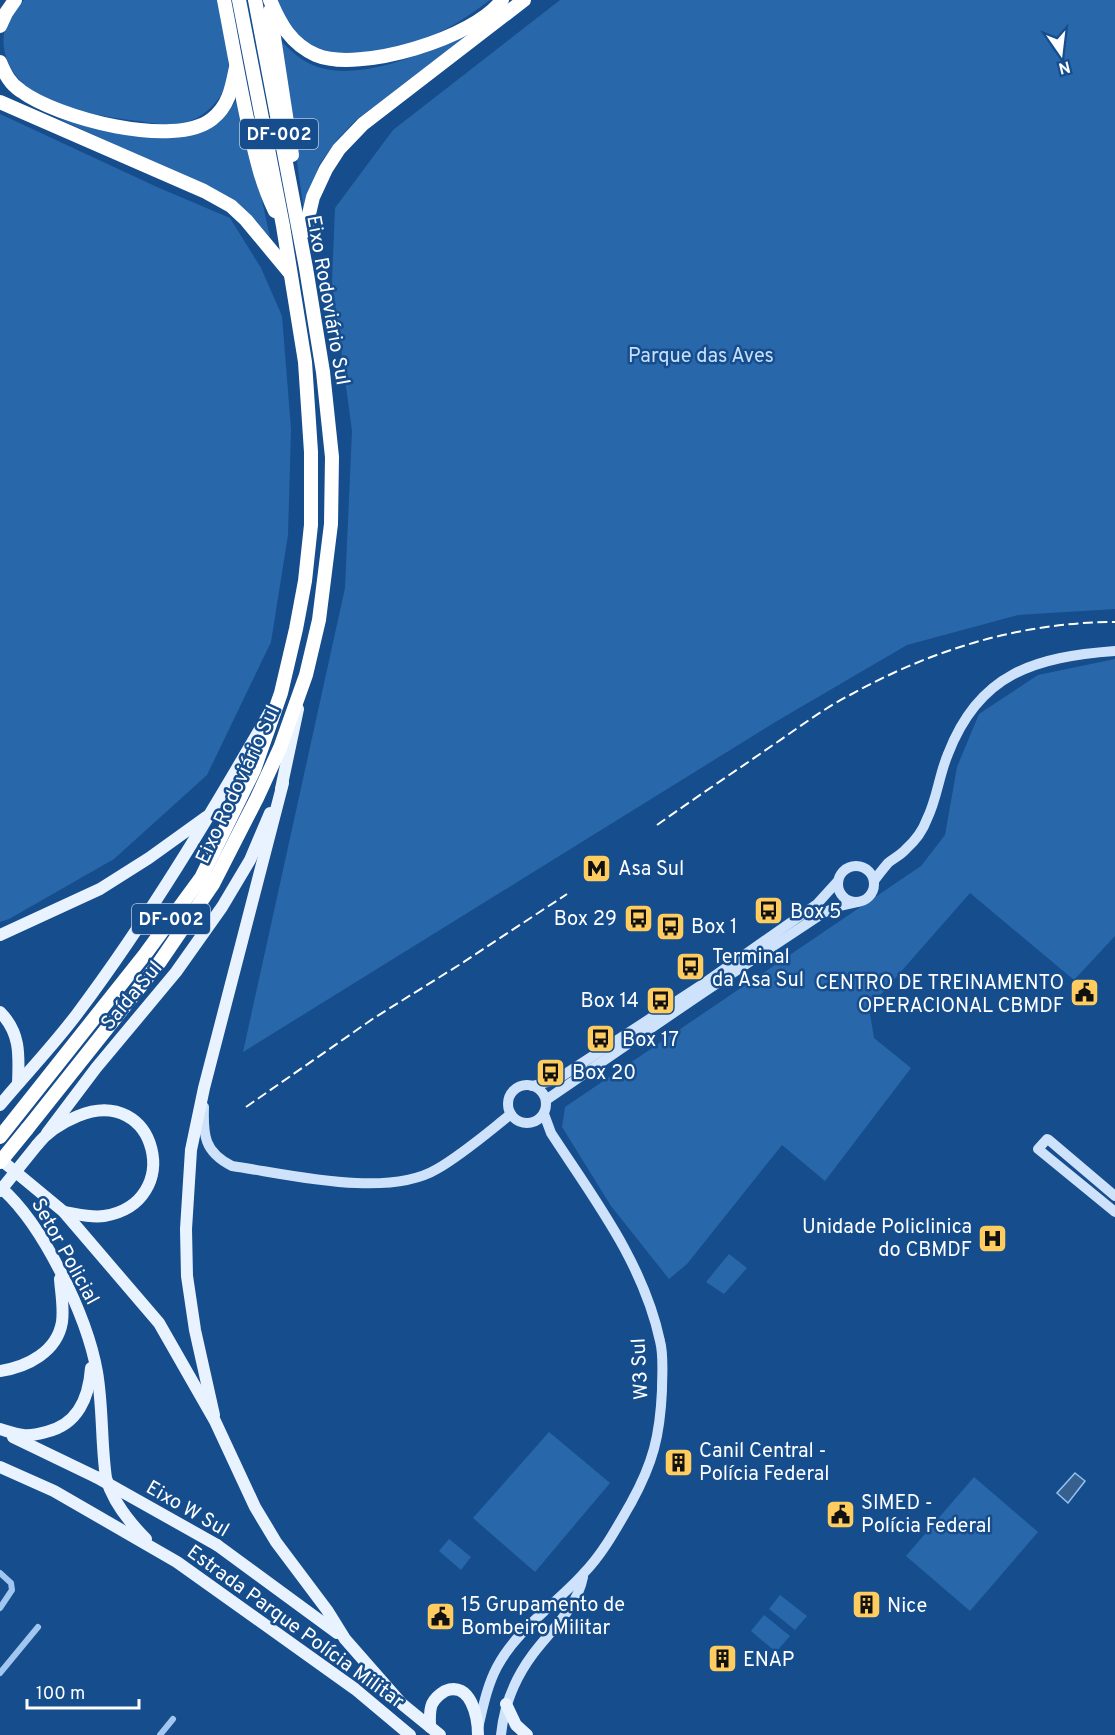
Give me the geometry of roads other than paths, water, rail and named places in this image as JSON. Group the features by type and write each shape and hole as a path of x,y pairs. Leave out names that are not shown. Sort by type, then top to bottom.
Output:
{"highway":[{"path":"0,26 15,0"},
{"path":"224,0 236,67 261,176 266,193 284,226"},
{"name":"Eixo Rodoviário Sul","path":"0,1137 146,953 201,878 254,770 280,693 305,581 311,525 311,452 305,362 284,226 239,0"},
{"name":"Eixo Rodoviário Sul","path":"0,1161 159,963 213,884 280,748 306,675 319,620 331,525 332,457 323,372 306,268 255,0"},
{"path":"269,0 305,231 306,268"},
{"path":"269,0 287,34 298,45 323,57 349,60 382,57 442,39 482,20 496,9 502,0"},
{"path":"305,231 313,197 339,149 363,124 524,0"},
{"path":"0,62 10,82 20,91 48,106 92,121 139,131 159,132 199,127 212,119 224,107 236,67"},
{"path":"0,102 204,191 231,206 246,220 290,274"}],"main road":[{"name":"Saída Sul","path":"0,1189 176,972 222,907 250,860 283,783 306,675"},
{"name":"Saída Sul","path":"0,1105 75,1016 118,957 212,813 280,693"},
{"path":"205,1394 189,1287 186,1229 191,1150 204,1088 283,783"},
{"path":"0,935 100,889 149,858 212,813"},
{"path":"0,1012 8,1019 17,1040 18,1083"},
{"path":"47,1133 89,1111 105,1109 125,1114 140,1126 150,1140 154,1154 154,1168 148,1187 139,1199 123,1210 104,1216 64,1212"},
{"name":"Estrada Parque Polícia Militar","path":"0,1161 64,1212 159,1323 205,1394 255,1507 276,1542 327,1610 345,1639 402,1704 436,1732"},
{"name":"Setor Policial","path":"0,1189 15,1199 28,1218 60,1272 90,1340"},
{"path":"0,1371 17,1368 38,1358 53,1343 61,1325 63,1308 60,1272"},
{"path":"0,1429 24,1435 35,1435 50,1432 75,1418 90,1384 90,1340"},
{"path":"90,1340 100,1396 102,1454 111,1495 121,1511 157,1551"},
{"name":"Eixo W Sul","path":"0,1429 96,1477 217,1545 345,1639"},
{"name":"Estrada Parque Polícia Militar","path":"0,1467 54,1491 177,1562 346,1683 410,1735"},
{"path":"436,1732 430,1711 433,1701 444,1692 454,1689 461,1691 470,1699 478,1731"},
{"path":"506,1704 516,1725 527,1735"},
{"path":"390,1718 397,1735"}],"street":[{"path":"546,1100 823,913 864,900 870,895 874,881 889,862 906,850 918,836 927,820 956,733 972,709 989,690 1020,670 1035,664 1057,658 1115,651"},
{"path":"532,1086 543,1094 546,1100 544,1114 532,1122 520,1122 511,1114 508,1103 513,1091 526,1085 532,1086 556,1080 700,986 817,904 837,882 840,874 850,866 865,868 889,862"},
{"path":"865,868 874,881"},
{"path":"837,882 842,896 849,901 857,902"},
{"path":"204,1088 203,1133 220,1160 232,1166 342,1182 400,1182 435,1170 511,1114"},
{"name":"W3 Sul","path":"478,1731 490,1682 503,1658 527,1628 584,1574 612,1535 646,1475 660,1429 662,1354 654,1317 641,1281 628,1253 551,1133 544,1114"},
{"name":"W3 Sul","path":"532,1122 551,1133"},
{"path":"1115,1196 1047,1139 1038,1149 1115,1212"},
{"path":"1055,1162 1064,1153"},
{"path":"0,1573 12,1587 9,1597 0,1608"},
{"name":"W3 Sul","path":"501,1735 506,1704 523,1670 562,1619 580,1589 584,1574"},
{"path":"0,1673 38,1627"},
{"path":"159,1735 173,1719"}],"railway":[{"path":"657,825 830,706 912,665 945,652 1011,633 1080,623 1115,622"},
{"path":"246,1107 374,1018 567,894"}],"place":[{"name":"Asa Sul","path":"597,868"},
{"name":"Box 5","path":"769,911"},
{"name":"Box 29","path":"638,918"},
{"name":"Box 1","path":"670,926"},
{"name":"Terminal da Asa Sul","path":"691,967"},
{"name":"CENTRO DE TREINAMENTO OPERACIONAL CBMDF","path":"1085,993"},
{"name":"Box 14","path":"660,1000"},
{"name":"Box 17","path":"601,1039"},
{"name":"Box 20","path":"551,1072"},
{"name":"Unidade Policlinica do CBMDF","path":"993,1238"},
{"name":"Canil Central - Polícia Federal","path":"678,1462"},
{"name":"SIMED - Polícia Federal","path":"840,1514"},
{"name":"Nice","path":"866,1605"},
{"name":"15 Grupamento de Bombeiro Militar","path":"440,1616"},
{"name":"ENAP","path":"722,1659"}],"park label":[{"name":"Parque das Aves","path":"701,355"}]}
